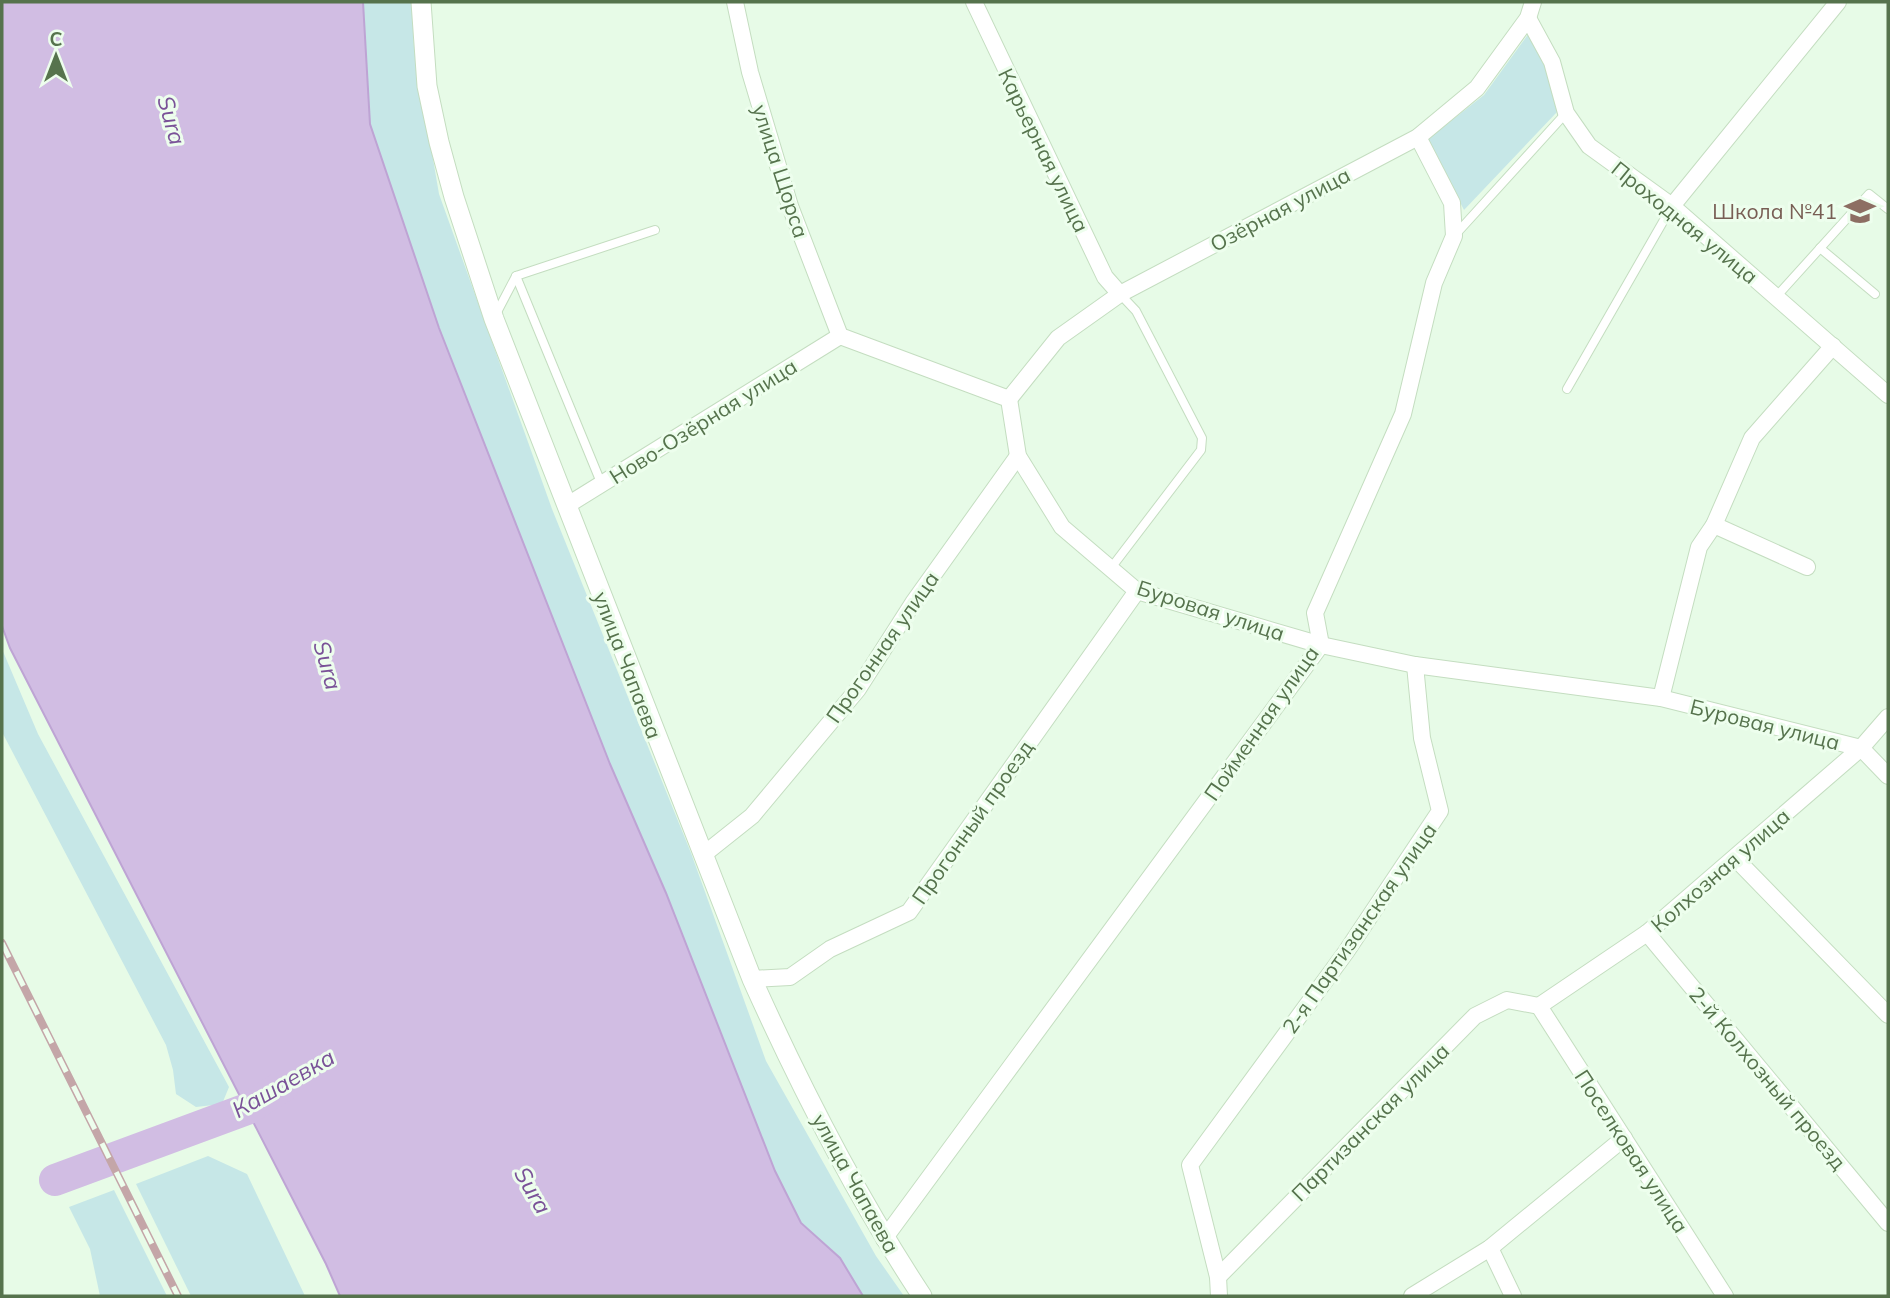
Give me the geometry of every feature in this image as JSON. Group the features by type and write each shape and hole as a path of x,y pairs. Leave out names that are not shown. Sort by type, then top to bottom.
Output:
{"street":[{"name":"улица Чапаева","path":"421,2 428,86 454,197 494,319 566,506 752,979 786,1054 884,1239 922,1296"},
{"name":"улица Щорса","path":"735,2 750,72 790,206 840,336"},
{"name":"Карьерная улица","path":"974,2 1105,277 1120,294"},
{"name":"Озёрная улица","path":"1009,399 1058,338 1120,294 1418,136 1477,88 1528,18 1533,2"},
{"path":"1672,206 1838,2"},
{"name":"Проходная улица","path":"1528,18 1552,62 1566,113 1589,146 1672,206 1888,395"},
{"name":"Пойменная улица","path":"884,1239 1321,645 1315,613 1403,414 1434,282 1454,236 1452,203 1418,136"},
{"path":"840,336 1009,399"},
{"name":"Ново-Озёрная улица","path":"566,506 840,336"},
{"path":"1661,698 1699,547 1714,525 1752,438 1833,346"},
{"name":"Буровая улица","path":"1009,399 1018,456 1062,527 1137,591 1321,645 1415,665 1661,698 1861,748 1888,776"},
{"name":"Прогонная улица","path":"703,855 752,816 858,689 913,603 1018,456"},
{"path":"1714,525 1807,567"},
{"name":"Прогонный проезд","path":"752,979 790,977 830,949 909,912 1137,591"},
{"name":"2-я Партизанская улица","path":"1218,1277 1190,1165 1346,953 1440,811 1422,738 1415,665"},
{"name":"Колхозная улица","path":"1539,1006 1647,933 1861,748 1888,718"},
{"path":"1735,858 1888,1015"},
{"name":"2-й Колхозный проезд","path":"1647,933 1888,1223"},
{"name":"Партизанская улица","path":"1218,1277 1475,1016 1507,1000 1539,1006"},
{"name":"Поселковая улица","path":"1539,1006 1725,1296"},
{"path":"1412,1296 1490,1248 1624,1138"},
{"path":"1490,1248 1513,1296"},
{"path":"1218,1277 1219,1296"}],"lane":[{"path":"1454,236 1566,113"},
{"path":"1776,297 1869,194 1888,209"},
{"path":"1567,389 1672,206"},
{"path":"494,319 516,276 656,230"},
{"path":"1820,248 1875,294"},
{"path":"516,276 602,485"},
{"path":"1111,568 1201,450 1202,438 1136,311 1120,294"}],"shaded area":[{"path":"363,2 412,2 414,48 439,194 552,509 691,853 766,1061 876,1256 904,1296 863,1296 840,1258 801,1223 775,1171 666,893 610,764 439,328 370,124"},
{"path":"1529,33 1545,67 1557,112 1464,210 1428,139 1484,95"},
{"path":"2,649 38,734 229,1087 222,1104 196,1107 176,1094 166,1045 2,732"},
{"path":"208,1156 247,1174 305,1296 191,1296 136,1184"},
{"path":"114,1190 167,1296 100,1296 90,1249 69,1207"}],"water":[{"name":"Sura","path":"2,2 363,2 370,124 439,328 610,764 666,893 775,1171 801,1223 840,1258 863,1296 340,1296 10,648 2,626"}],"waterway":[{"name":"Кашаевка","path":"55,1180 247,1109 283,1086"}],"railway":[{"path":"2,943 178,1296"}],"place":[{"name":"Школа №41","path":"1860,211"}]}
